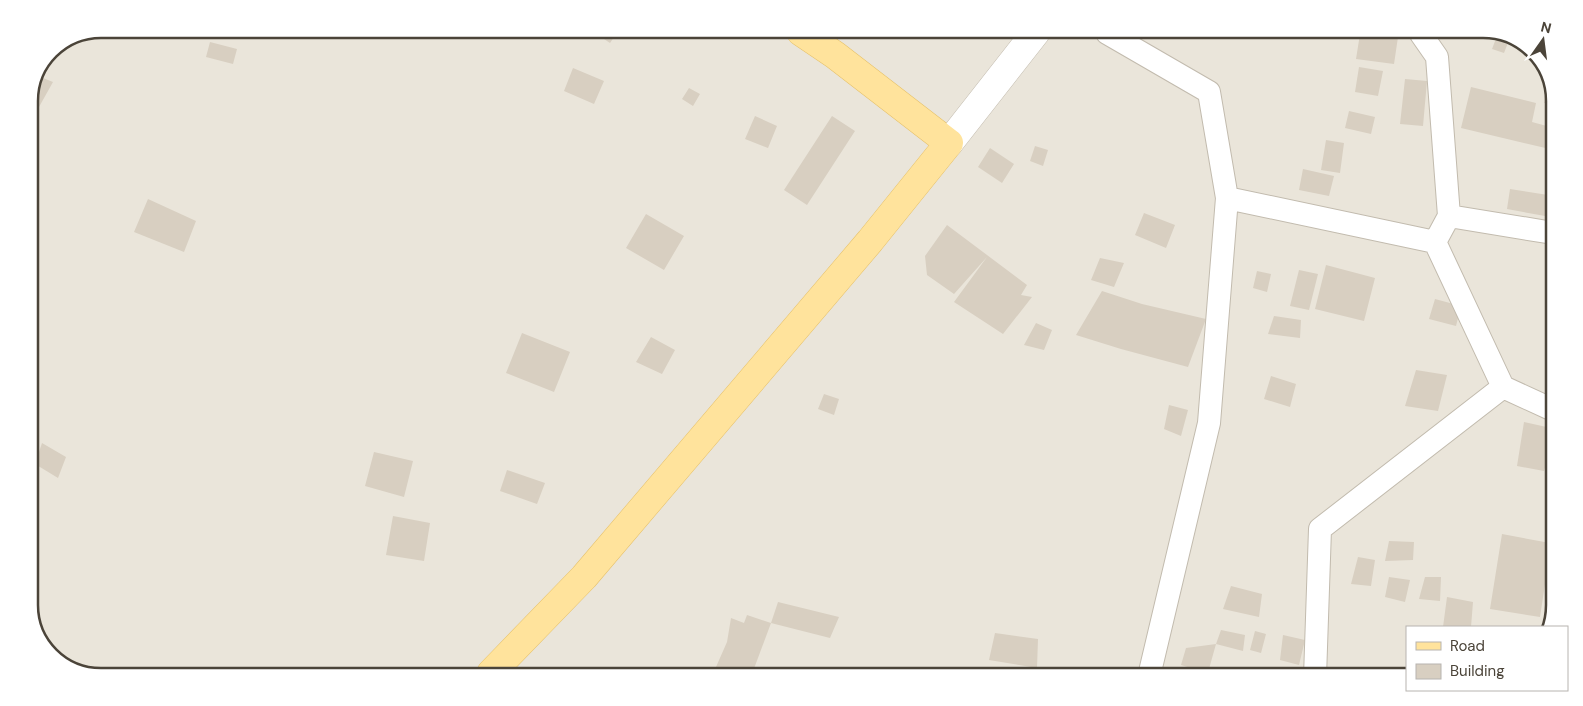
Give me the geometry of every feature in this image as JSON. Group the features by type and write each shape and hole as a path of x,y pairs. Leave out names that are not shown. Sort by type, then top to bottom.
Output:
{"main road":[{"path":"496,668 584,577 864,248 949,143 835,55 808,37"}],"street":[{"path":"949,143 1032,37"},
{"path":"1114,37 1209,92 1227,198 1209,423 1152,668"},
{"path":"1423,37 1437,57 1449,216 1435,242"},
{"path":"1227,198 1435,242"},
{"path":"1449,216 1545,232"},
{"path":"1435,242 1503,386 1546,406"},
{"path":"1315,668 1320,529 1503,386"}],"shaded area":[{"path":"101,37 1482,37 1507,42 1518,49 1518,65 1535,66 1542,80 1545,96 1546,605 1542,626 1406,626 1406,668 101,668 76,664 56,650 46,637 42,630 38,610 38,96 44,73 59,53 76,42"}],"building":[{"path":"601,37 614,37 610,43"},
{"path":"1360,37 1398,37 1394,64 1356,59"},
{"path":"1496,39 1508,43 1504,53 1492,49"},
{"path":"210,42 237,49 233,64 206,57"},
{"path":"1359,67 1383,71 1378,96 1355,92"},
{"path":"573,68 604,81 594,104 564,91"},
{"path":"42,78 53,82 39,107 38,96"},
{"path":"1405,79 1427,81 1423,126 1400,124"},
{"path":"1471,87 1536,103 1532,122 1545,126 1545,148 1461,128"},
{"path":"689,88 700,94 693,106 682,99"},
{"path":"1349,111 1375,117 1371,134 1345,128"},
{"path":"755,116 777,126 768,148 745,139"},
{"path":"832,116 855,131 807,205 784,190"},
{"path":"1326,140 1344,143 1340,173 1321,170"},
{"path":"1035,146 1048,150 1043,166 1030,161"},
{"path":"990,148 1014,164 1002,183 978,167"},
{"path":"1303,169 1334,176 1329,196 1299,190"},
{"path":"1510,189 1545,195 1545,216 1507,209"},
{"path":"148,199 196,221 184,252 134,232"},
{"path":"1144,213 1175,225 1166,248 1135,235"},
{"path":"646,214 684,236 664,270 626,248"},
{"path":"947,225 1027,285 1021,295 1032,297 1003,334 954,302 987,257 954,294 927,275 925,256"},
{"path":"1100,258 1124,263 1114,287 1091,280"},
{"path":"1326,265 1375,278 1364,321 1315,309"},
{"path":"1299,270 1318,274 1309,310 1290,306"},
{"path":"1257,271 1271,274 1267,292 1253,288"},
{"path":"1102,291 1142,304 1206,319 1188,367 1076,335"},
{"path":"1435,299 1461,306 1456,326 1429,319"},
{"path":"1274,316 1301,320 1300,338 1268,334"},
{"path":"1036,323 1052,330 1044,350 1024,345"},
{"path":"522,333 570,352 554,392 506,373"},
{"path":"651,337 675,350 662,374 636,362"},
{"path":"1416,370 1447,375 1438,411 1405,406"},
{"path":"1271,376 1296,384 1290,407 1264,399"},
{"path":"824,394 839,399 834,415 818,409"},
{"path":"1169,405 1188,410 1181,436 1164,429"},
{"path":"1524,422 1546,427 1546,466 1544,471 1517,466"},
{"path":"42,443 66,457 58,478 38,466 38,455"},
{"path":"374,452 413,461 404,497 365,486"},
{"path":"507,470 545,483 537,504 500,491"},
{"path":"393,516 430,523 424,561 386,555"},
{"path":"1502,534 1546,542 1546,578 1540,617 1490,609"},
{"path":"1389,541 1414,542 1413,560 1385,561"},
{"path":"1358,557 1375,560 1371,586 1351,584"},
{"path":"1389,577 1410,580 1405,602 1385,597"},
{"path":"1425,577 1441,577 1440,601 1419,599"},
{"path":"1231,586 1262,594 1259,617 1223,609"},
{"path":"1447,597 1473,602 1471,626 1443,626"},
{"path":"778,602 839,617 830,638 771,623"},
{"path":"747,615 771,623 754,668 716,667 727,642 731,618 744,623"},
{"path":"1221,630 1245,635 1243,651 1216,644"},
{"path":"1255,631 1266,634 1261,653 1250,650"},
{"path":"995,633 1038,639 1037,668 989,660"},
{"path":"1283,635 1305,640 1299,665 1280,660"},
{"path":"1216,644 1209,668 1191,668 1181,665 1186,648"}]}
